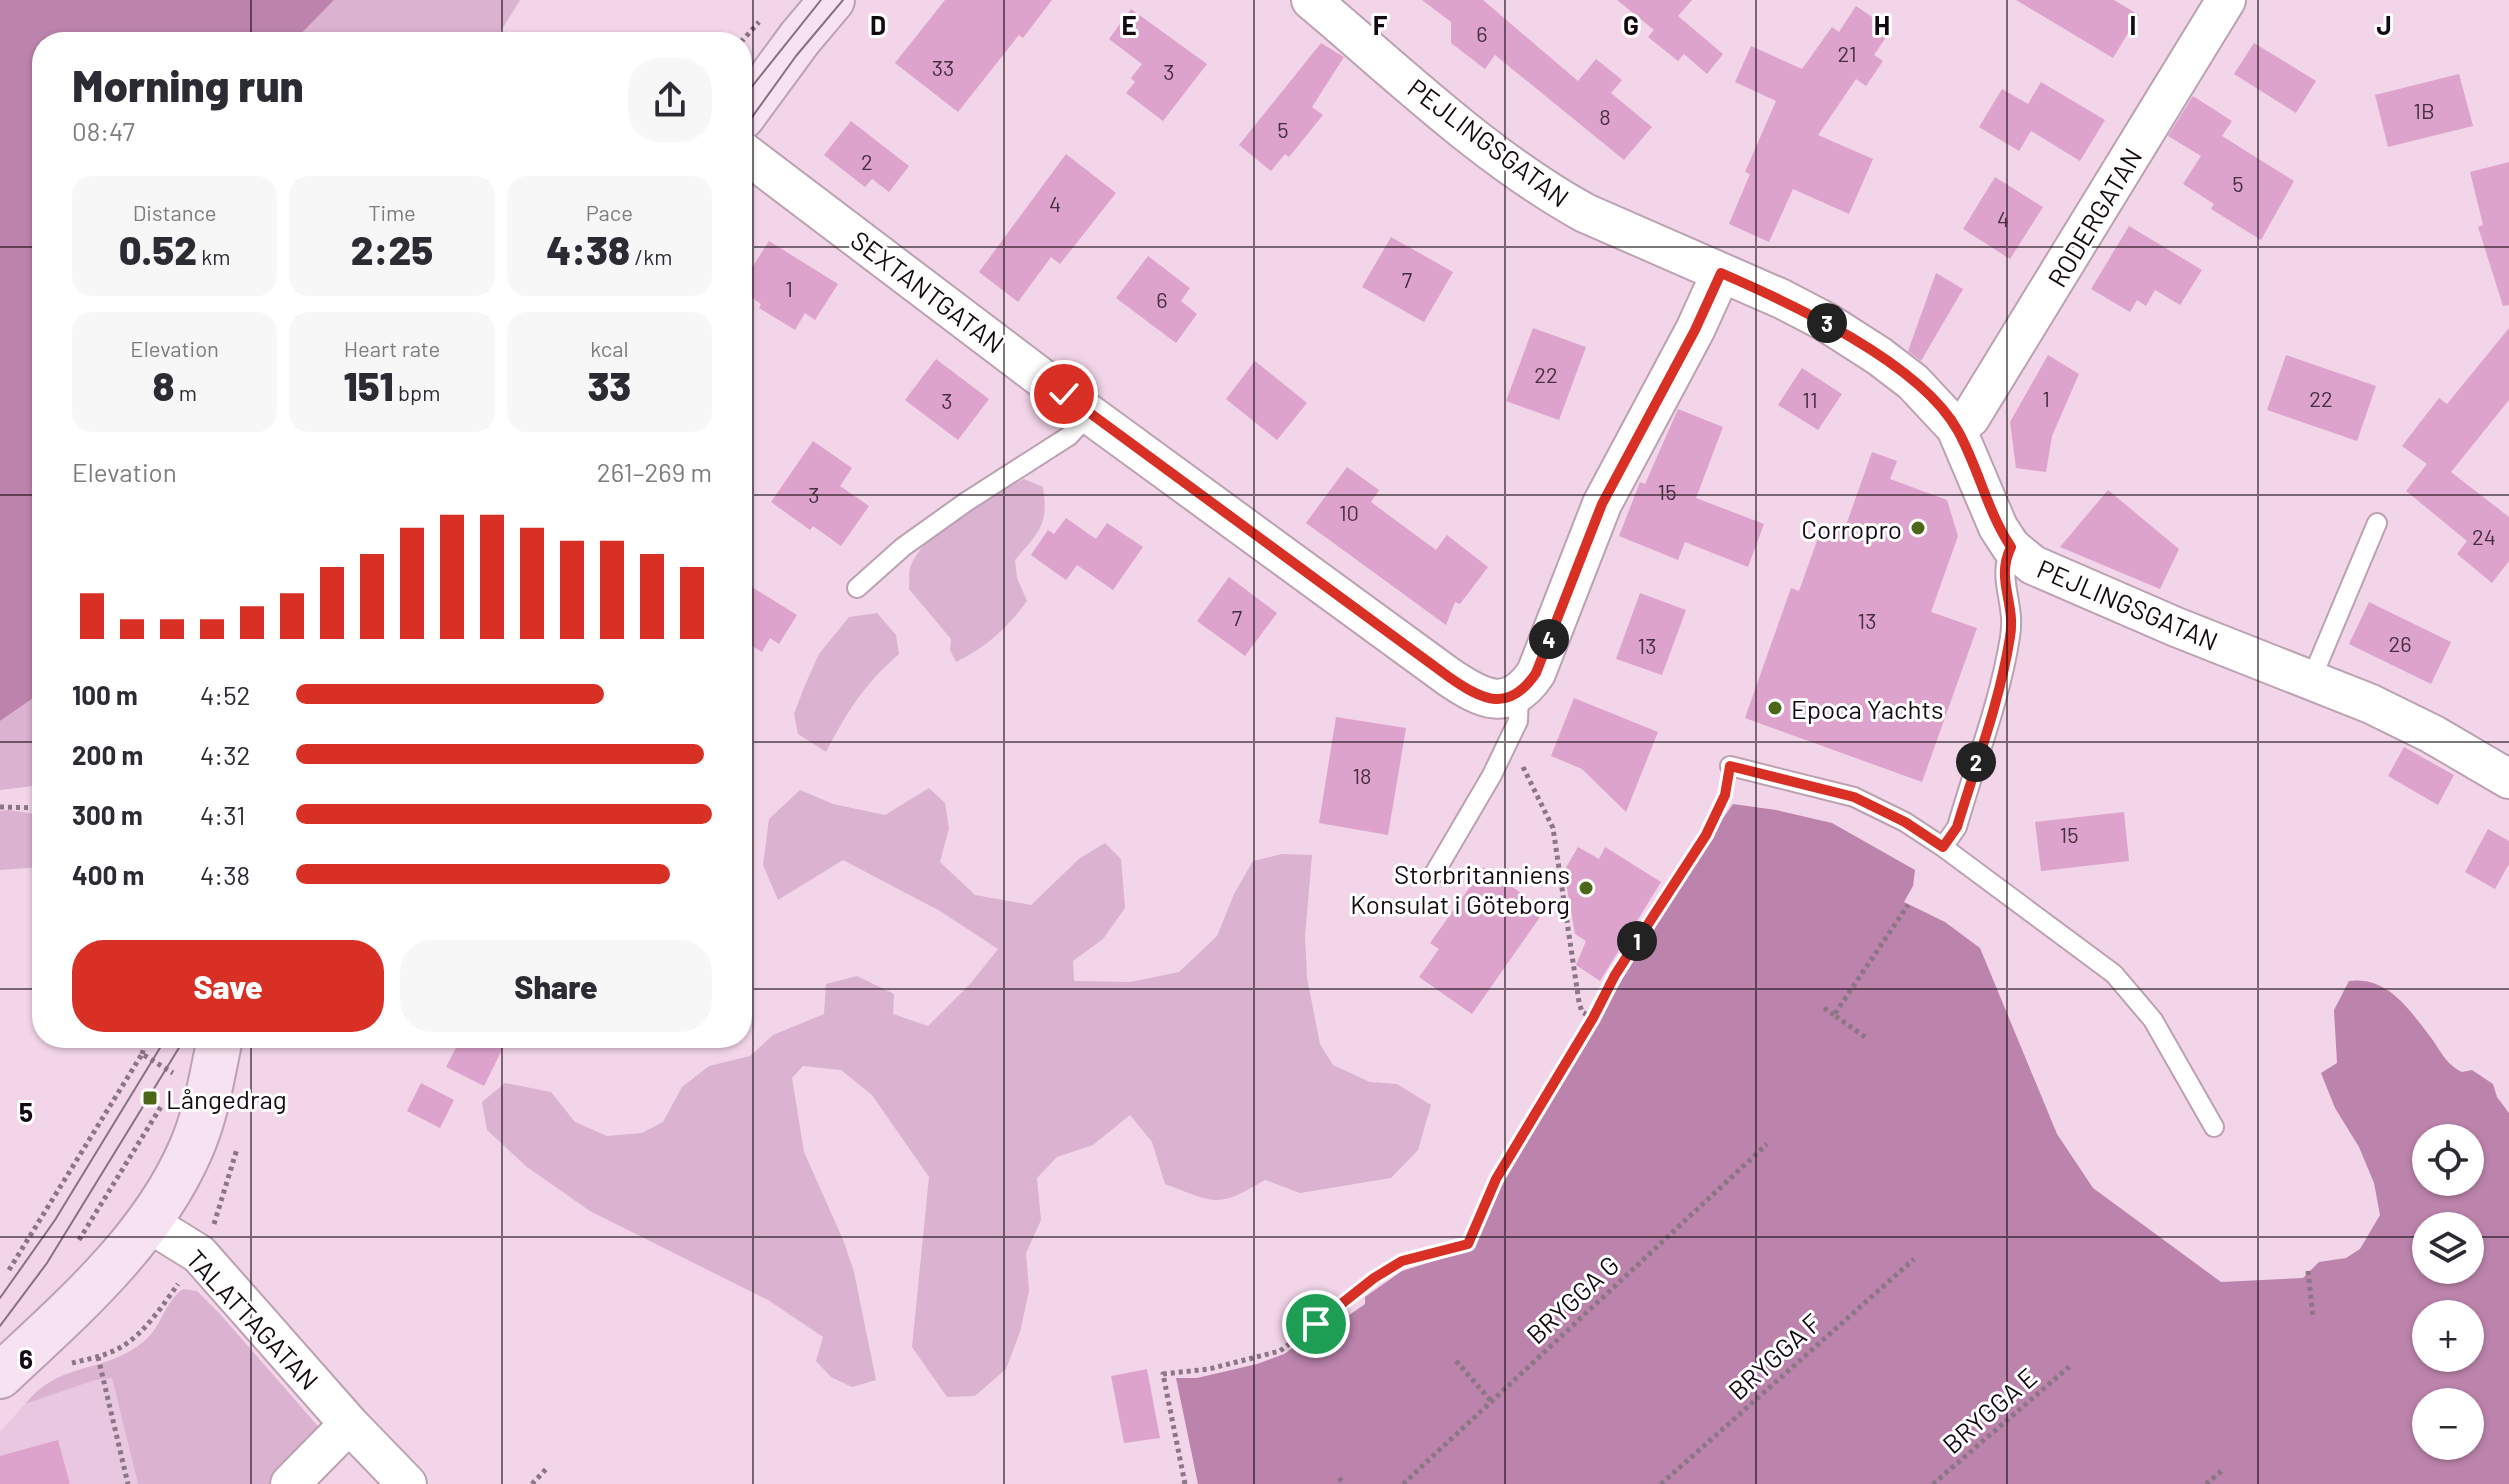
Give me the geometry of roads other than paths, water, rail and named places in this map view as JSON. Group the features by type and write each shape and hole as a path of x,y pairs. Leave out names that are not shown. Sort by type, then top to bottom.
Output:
{"street":[{"path":"752,103 832,0"},
{"name":"PEJLINGSGATAN","path":"1311,0 1469,133 1536,184 1585,213 1782,299 1826,322 1913,382 1956,428 1998,527 2011,547 2033,565 2176,627 2371,704 2432,734 2509,779"},
{"name":"RODERGATAN","path":"1956,428 1970,418 2226,0"},
{"name":"SEXTANTGATAN","path":"752,159 1089,414 1468,690 1481,697 1513,695"},
{"path":"1513,695 1536,673 1602,504 1695,330 1721,273"},
{"path":"0,1376 81,1297 149,1223 191,1149 218,1048"},
{"name":"TALATTAGATAN","path":"149,1223 199,1254 349,1424 407,1484"},
{"path":"290,1484 349,1424"}],"lane":[{"path":"857,588 903,547 1069,436 1089,414"},
{"path":"2311,680 2377,523"},
{"path":"1943,847 1957,827 2003,674 2011,634 2011,603 2005,583 2004,563 2011,547"},
{"path":"1434,874 1492,775 1518,721 1513,695"},
{"path":"1730,766 1854,797 1905,822 2114,974 2153,1020 2214,1127"}],"tram line":[{"path":"752,86 821,0"},
{"path":"752,117 796,56 843,0"},
{"path":"0,1298 55,1220 160,1048"},
{"path":"0,1326 47,1263 179,1048"}],"place":[{"name":"Corropro","path":"1918,528"},
{"name":"Epoca Yachts","path":"1775,708"},
{"name":"Storbritanniens Konsulat i Göteborg","path":"1586,888"},
{"name":"Långedrag","path":"150,1098"}]}
